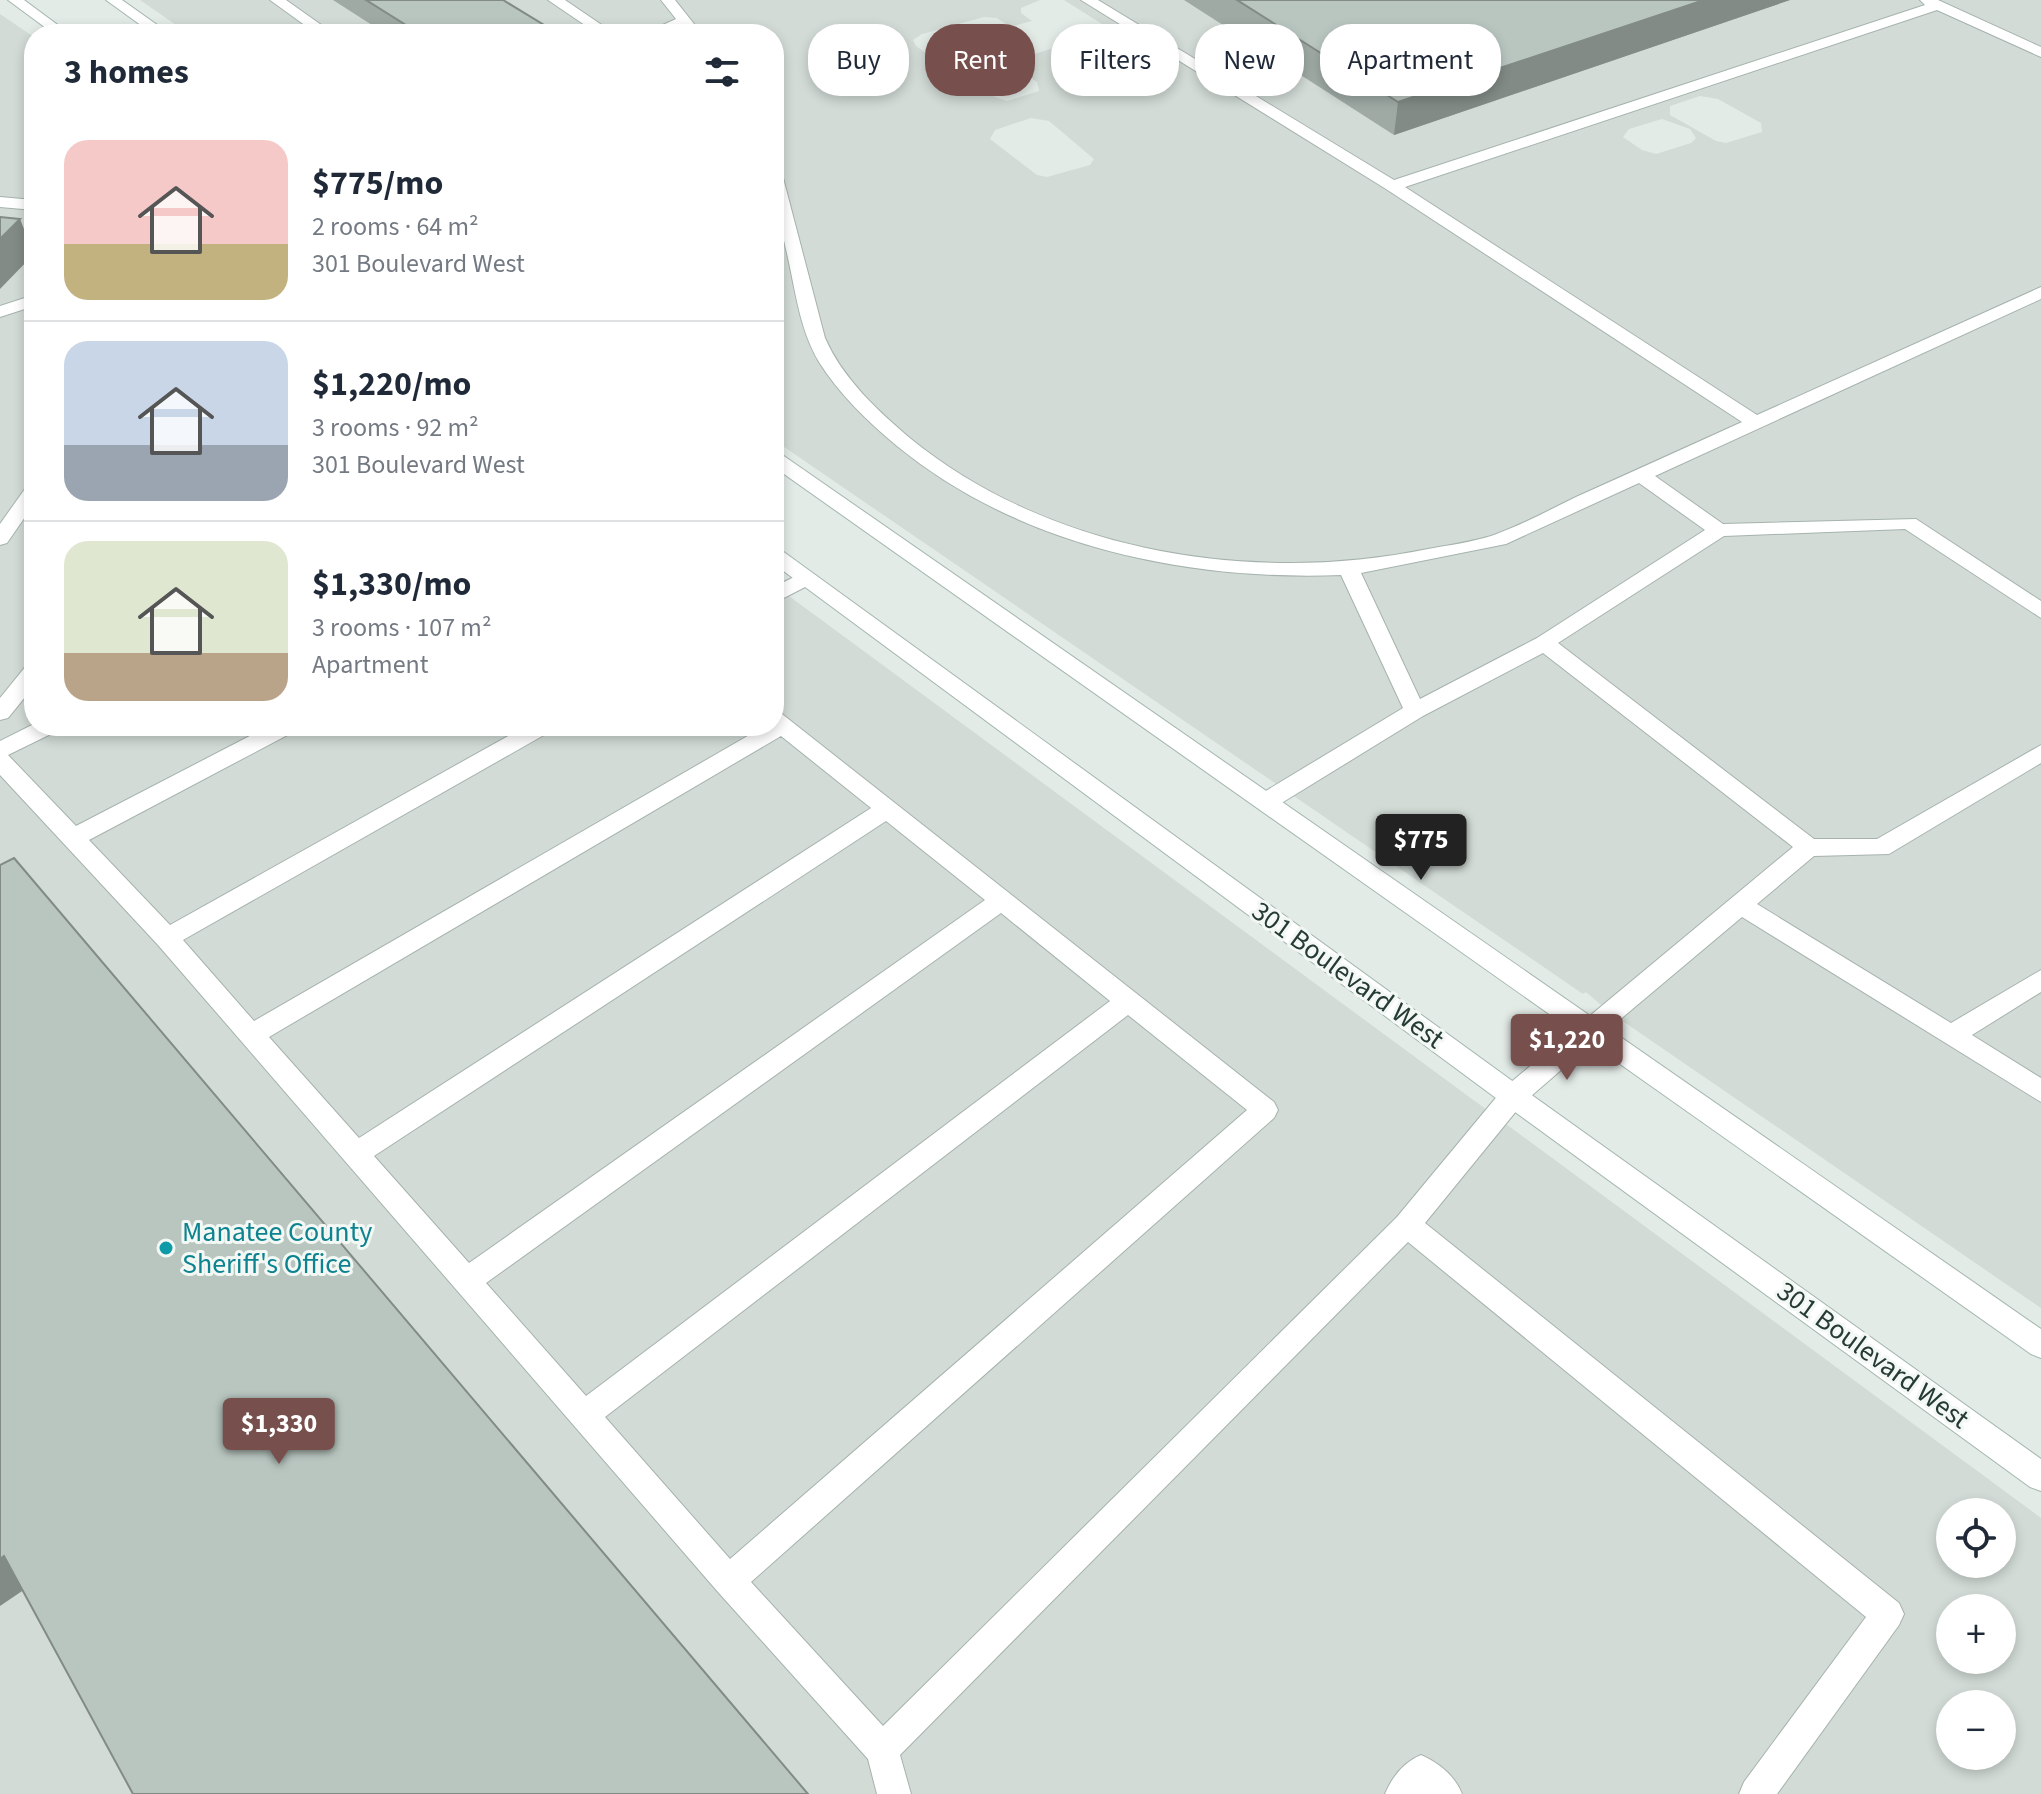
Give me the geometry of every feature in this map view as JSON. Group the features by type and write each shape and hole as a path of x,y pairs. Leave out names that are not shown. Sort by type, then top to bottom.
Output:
{"main road":[{"path":"15,0 49,24"},
{"path":"113,0 148,24"},
{"path":"277,0 312,24"},
{"path":"555,0 592,24"},
{"path":"668,0 687,24"},
{"path":"1088,0 1392,186 1755,422"},
{"path":"1392,186 1932,3 2041,53"},
{"path":"677,24 685,21"},
{"path":"0,202 24,204"},
{"path":"784,214 814,333 830,365 866,409 912,451 963,484 1028,518 1099,542 1218,566 1283,570 1348,568 1425,557 1499,540 2041,292"},
{"path":"0,312 24,304"},
{"path":"784,465 2041,1345"},
{"path":"1642,476 1719,530"},
{"path":"0,539 24,504"},
{"path":"1267,801 1415,711 1544,643 1719,530 1909,523 2041,611"},
{"name":"301 Boulevard West","path":"784,562 1513,1096 2041,1477"},
{"path":"1348,568 1415,711"},
{"path":"784,590 806,578"},
{"path":"1544,643 1809,847 1881,848 2041,753"},
{"path":"0,713 24,683"},
{"path":"729,1581 1265,1110 784,727"},
{"path":"0,750 29,736"},
{"path":"73,838 268,736"},
{"path":"167,938 525,736"},
{"path":"251,1035 754,736"},
{"path":"0,761 167,938 729,1581 882,1750 894,1794"},
{"path":"356,1154 887,809"},
{"path":"882,1750 1407,1225 1513,1096 1809,847"},
{"path":"466,1281 1002,900"},
{"path":"1741,905 2041,1091"},
{"path":"1952,1035 2041,980"},
{"path":"585,1415 1128,1001"},
{"path":"1407,1225 1888,1614 1756,1794"},
{"path":"1402,1794 1421,1772 1445,1794"}],"shaded area":[{"path":"140,0 1040,0 1021,8 1021,13 1032,21 1006,24 997,18 984,17 958,24 925,24 925,33 913,40 925,52 925,96 994,96 1007,101 1035,96 1039,91 1035,81 1035,54 1051,49 1051,96 1179,96 1179,24 1102,24 1064,0 2041,0 2041,1308 1608,1011 1586,992 1583,994 784,447 784,24 175,24","holes":["1700,96 1718,99 1761,123 1762,132 1726,143 1716,141 1670,115 1670,106","1031,118 1049,121 1094,159 1090,165 1047,177 1037,175 990,139 995,130","1662,119 1690,129 1696,138 1691,143 1656,154 1642,150 1623,137 1629,129"]},
{"path":"0,14 24,30 24,736 784,736 784,592 2014,1498 1936,1498 1936,1578 2016,1578 2016,1500 2041,1518 2041,1794 0,1794"}],"building":[{"path":"366,0 503,0 542,24 404,24"},
{"path":"1237,0 1704,0 1501,68 1501,24 1320,24 1320,53 1304,42 1304,24 1275,24"},
{"path":"1389,96 1416,96 1398,102"},
{"path":"0,217 20,219 0,239"},
{"name":"Manatee County Sheriff's Office","path":"14,858 808,1794 133,1794 4,1556 0,1559 0,865"}],"place":[{"name":"Manatee County Sheriff's Office","path":"166,1248"}]}
